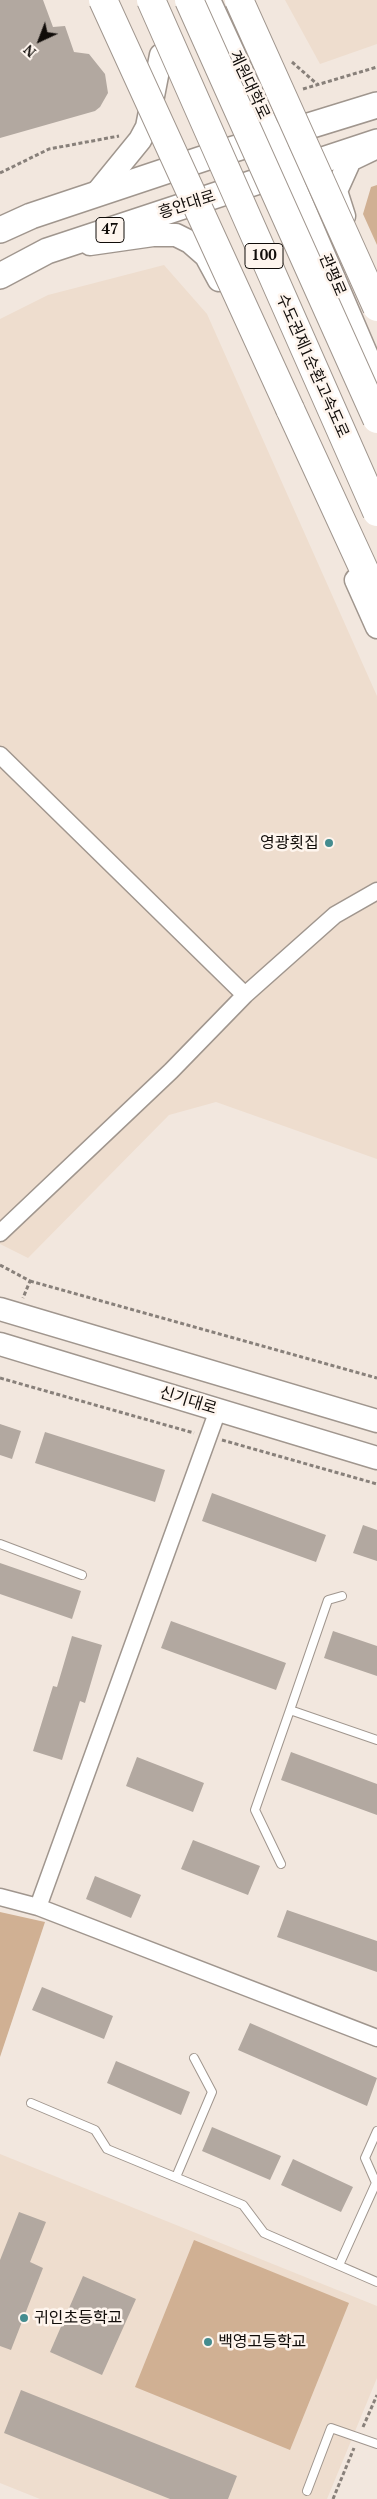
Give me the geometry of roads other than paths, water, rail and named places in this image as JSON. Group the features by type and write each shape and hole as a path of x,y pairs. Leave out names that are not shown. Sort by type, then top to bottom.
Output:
{"highway":[{"path":"103,0 377,598"},
{"name":"수도권제1순환고속도로","path":"151,0 377,512"},
{"name":"100","path":"189,0 377,419"},
{"path":"239,0 377,307"}],"main road":[{"name":"47","path":"0,230 31,216 96,194 377,105"},
{"name":"흥안대로","path":"0,276 48,251 377,142"}],"street":[{"path":"136,0 377,528"},
{"name":"계원대학로","path":"209,0 288,171"},
{"path":"96,194 140,140 147,126 161,55"},
{"path":"377,148 350,160 336,191 348,228 377,295"},
{"name":"관평로","path":"288,171 377,379"},
{"path":"48,251 153,235 176,235 190,242 206,256 216,274 377,627"},
{"path":"0,755 245,995"},
{"path":"0,1233 171,1071 245,995 335,916 377,891"},
{"path":"0,1309 377,1421"},
{"name":"신기대로","path":"0,1344 377,1458"},
{"path":"38,1907 218,1410"},
{"path":"0,1897 38,1907 377,2038"}],"lane":[{"path":"0,1544 82,1575"},
{"path":"281,1864 255,1810 328,1600 342,1596"},
{"path":"290,1710 377,1740"},
{"path":"176,2177 212,2092 194,2058"},
{"path":"31,2103 95,2130 107,2149 243,2206 264,2232 377,2282"},
{"path":"339,2265 376,2183 365,2158 377,2131"},
{"path":"307,2491 331,2428 377,2444"}],"place":[{"name":"영광횟집","path":"329,843"},
{"name":"귀인초등학교","path":"24,2318"},
{"name":"백영고등학교","path":"208,2342"}]}
